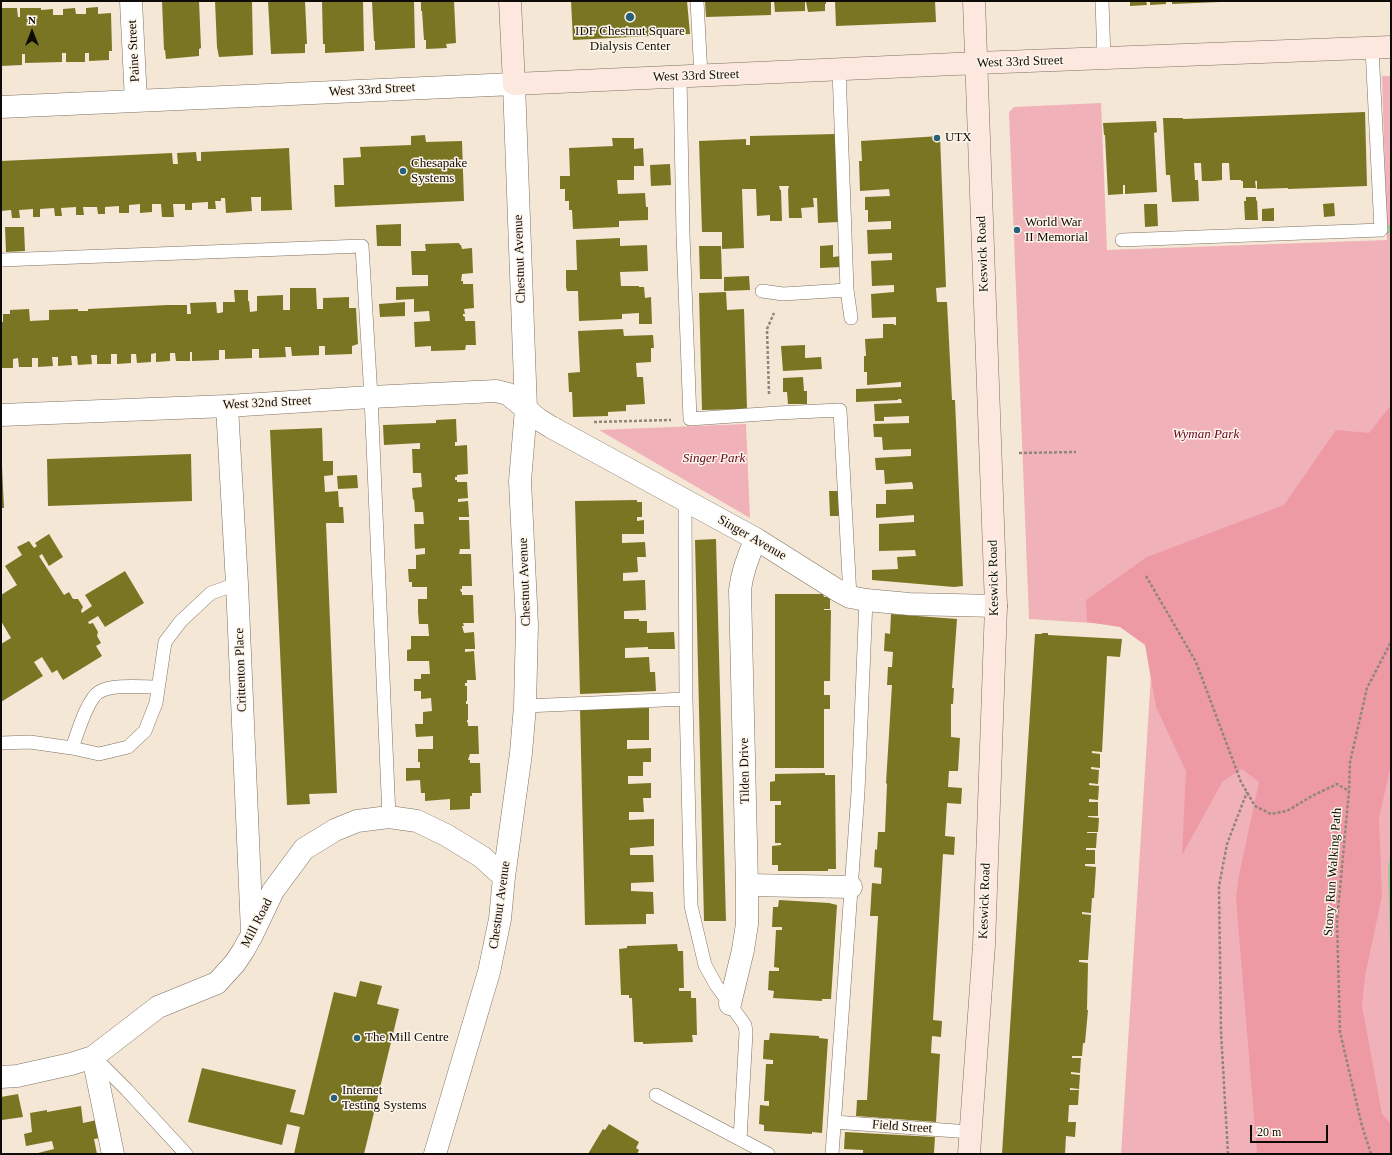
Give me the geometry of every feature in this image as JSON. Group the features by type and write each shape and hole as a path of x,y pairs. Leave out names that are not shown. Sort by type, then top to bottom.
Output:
{"street":[{"name":"Paine Street","path":"132,1 136,101"},
{"name":"Chestnut Avenue","path":"435,1154 489,972 500,919 504,877 521,753 525,706 527,625 520,481 526,409 510,1"},
{"name":"Keswick Road","path":"969,1154 984,945 996,606 974,1"},
{"name":"West 33rd Street","path":"1,107 977,63 1381,48"},
{"name":"West 32nd Street","path":"1,415 227,406 496,391 508,394 526,409"},
{"name":"Crittenton Place","path":"227,406 237,584 252,935"},
{"name":"Singer Avenue","path":"526,409 551,427 756,539 837,590 858,599 910,604 996,606"},
{"name":"Tilden Drive","path":"730,1004 747,924 740,590 741,576 756,539"},
{"name":"Mill Road","path":"1,1077 18,1076 71,1064 93,1057 158,1007 217,983 235,963 252,935 273,891 304,849 336,830 357,821 389,817 417,821 446,835 482,857 504,877"},
{"path":"747,885 851,887"},
{"path":"93,1057 113,1154"}],"lane":[{"path":"697,1 690,76 683,234 690,419 840,410 858,599 858,792 832,1154"},
{"path":"1102,1 1104,59"},
{"path":"1122,240 1381,230 1381,48"},
{"path":"839,69 847,290 850,318"},
{"path":"1,260 362,246 371,397 389,817"},
{"path":"762,291 783,294 847,290"},
{"path":"686,502 686,699 691,906 705,965 745,1025 746,1033 740,1139"},
{"path":"1,743 30,742 72,748 99,754 128,747 145,731 156,703 157,687 165,642 181,621 211,593 237,584"},
{"path":"72,748 88,705 98,692 118,687 157,687"},
{"path":"525,706 686,699"},
{"path":"93,1057 127,1090 186,1154"},
{"path":"656,1095 768,1154"},
{"name":"Field Street","path":"834,1122 970,1132"}],"path":[{"path":"777,413 769,401 767,329 783,294"},
{"path":"588,422 690,419"},
{"path":"1019,453 1076,452"},
{"path":"1146,576 1196,662 1241,782 1255,806 1271,814 1287,811 1312,796 1337,784 1349,791"},
{"name":"Stony Run Walking Path","path":"1371,1154 1362,1126 1340,1032 1337,921 1349,791 1350,762 1367,688 1391,642"},
{"path":"1228,1154 1221,1032 1219,886 1228,844 1247,792"}],"green space":[{"name":"Wyman Park","path":"1382,76 1391,76 1391,1154 1121,1154 1154,627 1029,619 1009,112 1014,107 1101,103 1107,250 1387,240"},
{"name":"Singer Park","path":"746,424 750,518 599,430"}],"shaded area":[{"path":"1391,405 1391,765 1379,818 1382,896 1365,976 1362,1006 1382,1114 1391,1124 1391,1154 1257,1154 1236,898 1239,875 1259,782 1242,769 1223,781 1182,855 1186,771 1156,707 1145,645 1120,627 1087,622 1086,600 1147,557 1284,505 1336,430 1369,433"},
{"path":"1391,850 1391,988 1388,868"}],"building":[{"path":"162,1 199,1 201,48 199,49 199,56 166,59 164,50"},
{"path":"215,1 252,1 253,55 219,57 217,47"},
{"path":"268,1 305,1 307,44 305,44 305,53 271,54"},
{"path":"322,1 363,1 364,51 325,53 325,44 323,44"},
{"path":"372,1 414,1 415,48 375,50"},
{"path":"421,1 454,1 456,43 446,44 447,48 426,49"},
{"name":"IDF Chestnut Square Dialysis Center","path":"571,1 687,1 690,34 573,40"},
{"path":"705,1 771,1 771,15 706,17"},
{"path":"774,1 805,1 805,11 775,12"},
{"path":"807,1 826,1 825,11 808,12"},
{"path":"835,1 935,1 936,22 836,26"},
{"path":"1130,1 1146,1 1147,5 1130,6"},
{"path":"1150,1 1166,1 1166,4 1150,5"},
{"path":"1172,1 1220,1 1220,2 1172,4"},
{"path":"98,7 98,14 111,13 112,51 109,51 109,60 89,61 89,53 85,53 85,62 66,62 66,53 62,53 62,62 25,63 25,54 22,54 22,65 1,66 1,8 17,8 18,17 20,17 20,8 41,8 41,10 53,9 53,15 63,15 63,9 75,8 76,14 86,14 86,8"},
{"path":"1365,112 1367,186 1257,189 1257,181 1255,181 1256,188 1243,188 1243,181 1230,180 1229,163 1222,163 1222,180 1202,181 1201,163 1194,163 1195,180 1198,180 1199,201 1172,202 1170,175 1166,175 1163,118 1183,119"},
{"path":"1156,121 1157,132 1154,133 1157,192 1125,194 1125,185 1123,185 1123,194 1108,195 1103,123"},
{"path":"836,134 838,222 818,223 817,198 813,198 814,207 801,208 802,218 789,218 789,186 779,186 781,190 782,221 770,221 770,215 757,216 756,189 742,189 744,248 722,249 722,232 702,232 699,141 746,139 746,145 750,145 750,136"},
{"name":"Chesapake Systems","path":"425,135 426,142 462,141 464,201 335,207 334,185 344,185 343,158 361,157 360,147 411,145 411,136"},
{"path":"940,136 946,287 936,288 937,302 947,302 952,400 955,400 963,586 954,587 872,580 872,570 898,569 897,557 916,556 915,550 879,551 879,524 914,522 914,515 876,518 876,504 886,504 886,490 913,489 913,486 912,482 885,484 884,470 876,470 875,458 911,456 911,449 883,450 882,437 874,437 873,424 909,423 909,416 884,417 884,421 875,421 874,404 902,403 901,399 856,402 856,389 901,387 901,382 867,385 867,372 864,372 864,356 866,356 865,339 883,338 883,324 896,325 896,317 872,318 871,294 894,292 894,285 872,286 871,261 892,260 892,253 868,254 867,230 891,229 891,221 868,222 868,210 865,210 865,197 890,196 889,189 860,191 859,161 862,161 861,141"},
{"path":"612,138 634,138 634,149 643,148 644,166 634,166 634,180 617,180 618,194 645,193 646,207 648,207 648,220 619,221 619,227 573,229 572,210 569,210 569,201 565,201 565,189 560,189 560,176 570,176 569,148 613,146"},
{"path":"289,148 292,210 261,211 261,197 251,197 252,211 226,213 225,198 221,198 221,201 215,201 216,209 208,209 208,202 192,203 192,210 185,210 185,204 173,204 174,217 162,217 161,204 152,204 152,212 140,213 140,204 129,205 129,213 119,213 119,206 105,207 105,214 98,214 97,207 83,207 84,215 76,215 76,207 61,208 62,216 55,216 54,208 40,209 40,217 33,217 33,209 19,210 20,218 12,218 11,210 1,211 1,161 172,153 173,164 178,164 177,153 196,152 197,161 201,161 201,152"},
{"path":"670,164 671,185 651,186 650,165"},
{"path":"1246,197 1256,197 1258,220 1245,220 1244,201 1246,201"},
{"path":"1334,203 1335,216 1324,217 1323,204"},
{"path":"1144,204 1157,204 1158,226 1145,227"},
{"path":"1274,208 1274,221 1262,221 1262,209"},
{"path":"401,224 401,246 377,246 376,225"},
{"path":"5,227 24,227 25,251 6,252"},
{"path":"620,238 620,246 647,245 648,271 620,272 621,286 644,287 645,298 651,297 652,324 639,324 639,313 622,314 622,319 579,321 578,291 567,291 566,287 566,270 577,270 576,240"},
{"path":"459,243 462,249 472,248 473,273 462,274 461,281 463,281 463,284 473,284 474,308 464,309 465,314 463,314 463,316 465,317 465,321 475,321 476,345 466,345 465,350 431,351 431,346 415,347 414,322 430,321 429,311 414,312 414,299 396,300 396,287 428,286 428,275 412,275 411,251 426,251 425,244"},
{"path":"833,245 833,257 841,256 841,267 820,268 820,246"},
{"path":"699,246 721,246 722,279 700,279"},
{"path":"749,276 750,290 724,291 724,277"},
{"path":"290,288 316,288 317,309 323,309 323,298 349,297 349,308 356,308 358,344 352,346 352,354 325,355 325,346 319,346 319,355 292,356 291,347 285,347 286,357 259,358 259,349 252,349 252,358 225,359 225,350 219,350 219,360 192,361 192,352 190,352 190,361 176,361 175,353 170,353 170,361 156,362 156,353 151,354 151,362 137,363 136,354 131,354 131,363 117,364 117,354 111,354 111,364 97,364 97,355 91,355 92,364 78,365 77,356 71,356 72,365 58,366 58,357 52,357 53,366 38,367 38,358 32,358 32,367 19,367 18,358 13,359 13,368 1,368 1,322 3,322 3,314 10,314 10,310 29,309 30,321 49,320 49,310 78,309 78,311 88,311 88,309 187,305 187,314 191,314 190,303 216,302 217,313 220,313 223,312 223,302 235,302 234,290 248,290 250,312 257,311 257,296 283,295 283,310 290,310"},
{"path":"726,292 727,310 744,309 747,409 702,410 699,293"},
{"path":"405,302 405,316 380,317 379,304"},
{"path":"623,329 624,336 653,335 654,348 651,348 651,362 636,363 637,377 643,377 645,404 626,405 626,411 608,412 608,416 573,417 572,392 569,392 568,373 580,372 578,331"},
{"path":"805,345 805,358 821,357 822,369 783,371 781,346"},
{"path":"803,377 804,391 807,391 807,404 788,404 787,392 783,392 783,378"},
{"path":"456,419 457,442 455,442 455,446 467,445 468,474 457,475 455,480 457,480 457,482 467,482 468,498 458,499 458,502 468,501 469,517 459,517 459,520 469,520 470,549 460,549 459,554 471,554 472,586 462,586 462,589 460,589 462,595 473,595 474,623 463,623 464,626 462,626 464,633 474,632 475,647 475,649 465,649 465,652 474,651 476,680 467,680 467,683 465,683 465,686 467,686 466,704 468,704 467,722 468,726 478,726 479,754 470,754 468,760 470,760 470,763 480,763 481,793 472,793 472,796 470,796 470,809 450,810 450,799 425,801 425,793 421,793 420,780 406,781 406,768 420,768 420,762 418,762 418,749 433,749 433,736 416,737 415,724 423,724 423,712 432,711 431,698 421,699 421,691 414,691 414,679 421,679 421,674 430,674 429,661 407,661 407,650 411,649 411,636 429,636 428,624 419,624 418,612 418,599 427,599 427,587 412,587 412,582 409,582 408,569 416,569 416,555 425,554 425,548 415,549 414,524 424,524 423,512 415,512 412,488 422,487 421,473 413,473 412,449 420,449 420,443 384,445 383,425 436,423 436,420"},
{"path":"322,428 323,461 333,461 333,475 324,476 325,492 338,491 339,507 343,507 344,523 326,523 337,793 309,794 310,804 287,805 270,430"},
{"path":"191,454 192,501 48,506 47,459"},
{"path":"2,467 4,508 1,508"},
{"path":"357,475 358,488 338,489 337,476"},
{"path":"829,491 841,491 842,516 830,516"},
{"path":"637,500 637,502 642,502 642,517 637,517 637,521 644,520 644,534 622,534 622,543 645,542 646,557 637,557 638,572 623,573 623,581 645,580 646,610 624,611 624,619 639,619 639,621 647,621 647,633 674,632 675,649 648,649 648,647 625,648 625,658 649,657 650,672 655,672 656,691 580,694 575,501"},
{"path":"49,534 63,557 49,566 42,554 39,556 64,595 69,592 73,599 78,599 83,607 81,611 82,613 92,606 85,595 125,571 144,603 105,627 98,616 88,622 89,624 93,623 98,632 97,636 101,643 96,646 102,656 63,680 57,670 52,673 42,657 34,662 43,676 1,702 1,644 11,638 1,621 1,595 17,585 5,566 22,555 17,547 29,541 34,548 37,546 35,543"},
{"path":"716,539 726,921 704,921 695,540"},
{"path":"775,594 823,594 824,597 830,597 830,609 824,609 831,610 830,681 824,681 824,695 830,695 830,709 824,709 824,768 775,768"},
{"path":"891,614 957,619 952,688 954,688 953,704 951,704 951,737 960,738 958,771 949,771 948,787 962,788 961,804 947,803 945,836 955,837 954,855 943,854 933,1020 942,1021 941,1037 932,1036 931,1053 940,1054 936,1122 856,1116 857,1100 867,1100 878,917 870,916 872,883 881,884 882,868 874,867 878,832 885,832 886,783 892,685 887,685 888,667 892,667 893,652 884,651 885,633 890,634"},
{"path":"1048,633 1048,635 1122,639 1120,657 1107,656 1102,752 1092,751 1092,753 1100,754 1100,768 1091,767 1091,769 1099,770 1098,784 1089,783 1089,785 1099,786 1098,800 1089,799 1089,802 1098,802 1098,816 1088,817 1099,818 1098,832 1087,832 1097,833 1096,848 1086,848 1086,850 1095,850 1095,864 1085,864 1085,866 1096,867 1094,898 1092,898 1091,913 1082,912 1082,914 1091,915 1088,960 1079,960 1079,962 1088,963 1088,1010 1085,1043 1083,1043 1082,1056 1072,1056 1072,1058 1081,1058 1080,1073 1071,1072 1071,1074 1080,1075 1079,1089 1070,1088 1070,1090 1079,1090 1078,1105 1069,1105 1068,1122 1076,1122 1075,1137 1066,1136 1065,1154 1002,1154 1035,634"},
{"path":"649,708 649,740 627,740 627,749 651,748 651,762 643,762 643,776 628,776 628,784 651,783 651,798 643,798 644,812 629,812 629,820 654,819 654,846 630,848 630,855 653,855 654,882 631,883 631,891 653,892 654,914 646,914 646,924 585,925 580,709"},
{"path":"825,773 825,775 835,775 836,869 828,869 828,871 778,871 778,865 772,865 772,846 781,845 781,843 775,843 775,805 781,805 781,801 770,801 770,782 775,781 775,774"},
{"path":"779,900 829,903 837,905 831,999 822,999 822,1001 773,998 774,991 768,990 769,971 779,971 779,968 774,967 776,930 782,930 782,927 772,927 773,907 778,907"},
{"path":"677,944 678,951 683,951 684,988 679,988 679,991 691,991 691,998 696,998 697,1035 692,1035 693,1042 643,1044 643,1042 634,1042 632,998 629,998 629,995 621,995 619,949 627,948 627,946"},
{"name":"The Mill Centre","path":"360,981 382,986 377,1004 399,1009 364,1154 294,1154 300,1127 287,1124 282,1145 188,1122 202,1068 296,1090 290,1112 304,1115 334,992 356,997"},
{"path":"770,1033 819,1036 819,1038 828,1039 822,1133 812,1132 812,1134 764,1131 764,1125 759,1124 760,1105 769,1106 769,1101 764,1101 766,1064 773,1064 773,1060 763,1059 764,1040 769,1040"},
{"path":"18,1094 23,1117 2,1120 1,1097"},
{"path":"81,1106 83,1123 97,1120 100,1138 94,1139 97,1154 34,1154 54,1149 52,1141 26,1146 24,1134 32,1132 30,1113 47,1110 47,1112"},
{"path":"609,1124 639,1142 636,1148 639,1150 637,1154 588,1154 603,1129 605,1130"},
{"path":"845,1132 935,1137 934,1153 863,1154 863,1150 844,1149"}],"waterway":[{"path":"1381,230 1391,229"}],"place":[{"name":"IDF Chestnut Square Dialysis Center","path":"630,17"},
{"name":"UTX","path":"937,138"},
{"name":"Chesapake Systems","path":"403,171"},
{"name":"World War II Memorial","path":"1017,230"},
{"name":"The Mill Centre","path":"357,1038"},
{"name":"Internet Testing Systems","path":"334,1098"}]}
